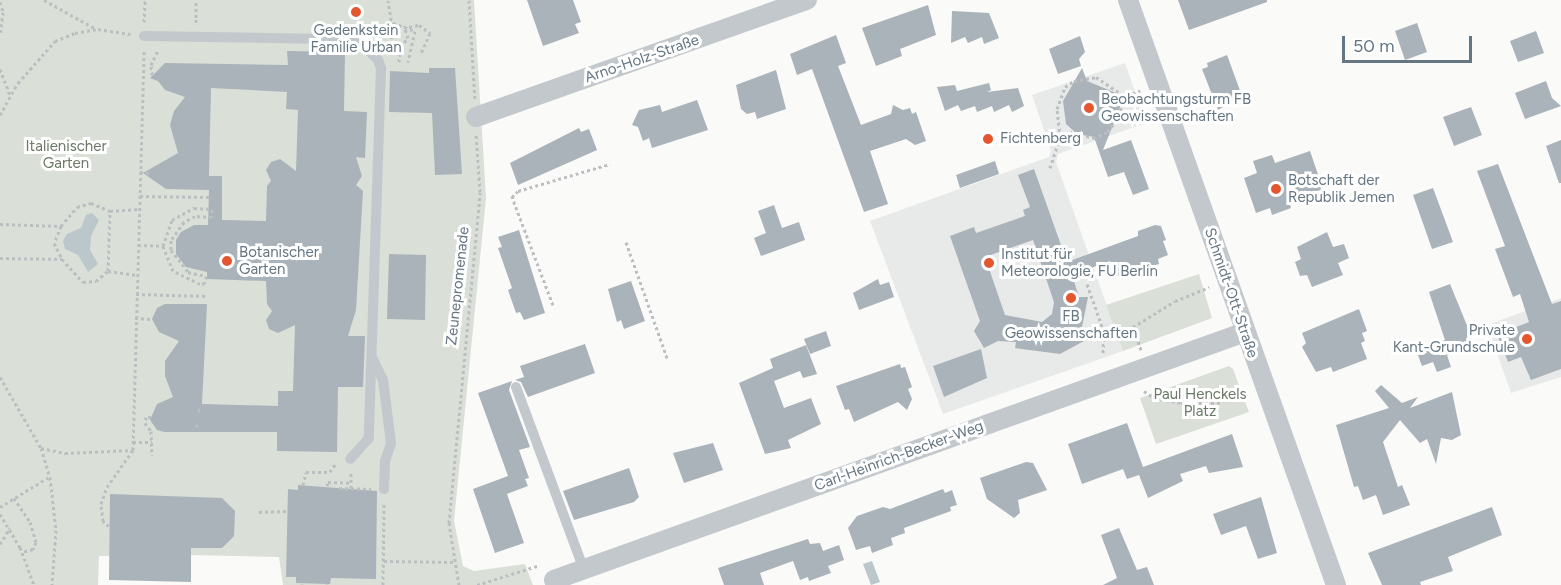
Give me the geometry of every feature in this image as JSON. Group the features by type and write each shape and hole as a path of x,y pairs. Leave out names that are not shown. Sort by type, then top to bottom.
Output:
{"street":[{"name":"Arno-Holz-Straße","path":"476,117 784,4 807,0"},
{"name":"Schmidt-Ott-Straße","path":"1128,0 1336,585"},
{"name":"Carl-Heinrich-Becker-Weg","path":"554,580 1245,332"}],"lane":[{"path":"144,36 344,39 362,44 378,60 381,68 369,438 344,459"},
{"path":"372,356 383,380 391,443 385,460 384,489"},
{"path":"516,387 584,570"}],"path":[{"path":"44,0 98,29"},
{"path":"110,526 103,521 101,504 107,487 133,450 145,0"},
{"path":"196,0 196,37"},
{"path":"385,52 392,40 393,23 388,0"},
{"name":"Zeunepromenade","path":"459,585 449,523 480,192 469,0"},
{"path":"0,2 3,12 0,35"},
{"path":"393,23 404,24 416,36 408,62"},
{"path":"399,62 400,47 408,38 404,24"},
{"path":"409,27 419,25 430,33 420,55"},
{"path":"0,116 35,60 55,41 75,33 98,29 144,36"},
{"path":"152,75 158,36"},
{"path":"0,69 11,96"},
{"path":"1050,168 1060,137 1059,97 1074,81 1096,77 1114,87 1123,98"},
{"path":"1116,100 1140,91"},
{"path":"1060,137 1071,132 1095,138 1107,132 1117,120 1123,98"},
{"path":"0,106 3,110"},
{"path":"553,305 512,197 518,191 610,164"},
{"path":"140,172 150,173"},
{"path":"140,196 209,196"},
{"path":"137,275 108,271 96,281 82,282 62,259 54,243 61,226 83,204 98,204 110,212 140,209"},
{"path":"194,208 212,209 212,218 195,216 184,222 171,240 171,250 178,265 188,272 206,276 205,283 185,280 173,271 163,246 172,220 194,208"},
{"path":"108,271 110,212"},
{"path":"0,224 61,226"},
{"path":"626,242 667,358"},
{"path":"138,245 163,246"},
{"path":"0,258 62,259"},
{"path":"1087,284 1104,332 1103,353"},
{"path":"1141,350 1133,327 1175,301 1209,287"},
{"path":"136,294 207,296"},
{"path":"135,318 152,319"},
{"path":"0,376 41,447 50,477 56,530 52,585"},
{"path":"1144,391 1154,398 1181,404 1216,403 1247,391"},
{"path":"151,417 146,417 145,423 151,431 152,455"},
{"path":"133,442 152,442"},
{"path":"41,447 65,453 133,450"},
{"path":"303,485 306,472 330,472 344,459"},
{"path":"351,475 351,488"},
{"path":"0,507 50,477"},
{"path":"327,486 328,482 351,483"},
{"path":"339,488 364,488"},
{"path":"383,585 384,489"},
{"path":"14,498 30,522 36,542 33,549 22,552"},
{"path":"259,512 287,511"},
{"path":"0,514 22,552 34,585"},
{"path":"0,543 10,528"},
{"path":"384,561 456,562"},
{"path":"477,585 537,566"}],"shaded area":[{"name":"Institut für Meteorologie, FU Berlin","path":"1125,63 1146,123 1058,154 1056,162 1123,351 943,414 870,221 1049,157 1051,151 1032,95"},
{"path":"92,213 99,220 91,236 90,250 98,264 88,272 78,255 65,249 63,241 67,234 81,228 86,215"},
{"name":"Private Kant-Grundschule","path":"1561,298 1561,377 1511,393 1487,325"},
{"path":"872,561 880,582 871,585 863,564"}],"green space":[{"name":"Botanischer Garten","path":"0,0 474,0 486,198 454,521 463,566 474,571 525,564 533,585 283,585 279,557 189,555 99,556 98,585 0,585"},
{"name":"Paul Henckels Platz","path":"1199,274 1212,318 1123,351 1106,305"},
{"name":"Paul Henckels Platz","path":"1229,366 1233,369 1249,412 1156,444 1140,398"}],"building":[{"path":"527,0 573,0 581,22 575,24 579,33 543,46"},
{"path":"1178,0 1267,0 1267,2 1189,30"},
{"path":"928,5 936,35 900,49 902,56 876,66 862,28"},
{"path":"952,11 989,13 999,38 984,44 982,37 968,43 965,37 951,43"},
{"path":"1417,23 1427,52 1405,60 1395,31"},
{"path":"1536,31 1544,53 1518,62 1510,41"},
{"path":"836,35 846,63 838,66 861,125 891,114 893,105 903,110 910,108 912,114 916,112 926,141 915,145 906,139 870,151 888,204 864,212 812,69 797,75 790,54"},
{"path":"1080,36 1085,52 1079,59 1081,66 1058,74 1049,49"},
{"path":"287,51 345,52 344,111 367,112 365,158 356,157 362,176 356,185 363,191 356,310 348,336 365,336 363,387 338,387 337,452 277,451 277,432 164,432 157,430 150,420 157,404 173,397 165,376 165,361 179,341 159,332 152,319 157,308 165,304 207,304 202,404 278,406 278,391 293,391 295,325 278,333 269,329 266,320 272,311 267,304 266,281 207,279 207,272 186,267 176,254 176,240 181,232 194,225 208,225 209,190 166,189 143,173 178,153 170,125 174,111 185,97 165,90 158,81 150,78 165,63 288,65","holes":["211,88 287,92 286,109 298,110 296,171 280,159 271,162 266,170 271,181 267,186 266,221 222,220 222,176 209,176"]},
{"path":"1227,55 1242,96 1218,110 1202,69 1208,67 1207,63"},
{"path":"429,68 455,68 462,174 435,175 432,113 389,112 390,71 429,73"},
{"path":"1082,68 1087,81 1116,93 1121,105 1103,150 1131,140 1149,189 1133,195 1124,172 1108,177 1094,137 1077,134 1066,124 1063,101"},
{"path":"776,70 786,109 757,119 755,112 747,114 741,109 736,85"},
{"path":"1546,81 1552,98 1561,106 1525,119 1515,93"},
{"path":"989,83 991,90 987,92 1018,88 1024,106 1012,112 1009,105 994,112 992,106 977,112 975,106 961,111 958,105 945,111 937,87 955,85 957,91"},
{"path":"697,100 708,130 652,148 649,138 643,141 638,127 632,125 639,110 660,105 662,112"},
{"path":"1471,107 1482,135 1454,146 1443,117"},
{"path":"579,128 581,132 589,129 597,150 518,185 510,163"},
{"path":"1561,140 1561,183 1559,183 1546,146"},
{"path":"1310,151 1323,189 1289,201 1291,208 1272,215 1270,208 1256,213 1244,178 1257,173 1253,161 1272,155 1275,163"},
{"path":"995,161 999,174 960,188 956,175"},
{"path":"1498,164 1552,304 1561,301 1561,369 1531,380 1521,357 1508,362 1497,334 1529,322 1520,294 1513,297 1495,249 1505,246 1477,171"},
{"name":"FB Geowissenschaften","path":"1034,169 1067,262 1138,236 1138,231 1155,225 1161,226 1166,240 1163,241 1168,255 1158,259 1159,264 1152,266 1148,273 1140,269 1117,276 1110,261 1072,275 1079,297 1088,297 1080,337 1084,341 1060,354 1015,348 1016,342 998,341 984,348 974,331 980,321 950,236 974,227 976,233 1025,216 1023,210 1030,207 1018,175","holes":["1033,240 1054,302 1052,314 1042,322 1005,315 985,257"]},
{"path":"1433,188 1453,242 1432,249 1413,195"},
{"path":"774,205 782,228 799,222 805,240 761,256 754,238 766,233 758,211"},
{"path":"519,230 545,313 524,320 520,312 516,313 508,290 512,288 498,248 502,247 498,237"},
{"path":"1327,232 1333,247 1344,244 1349,258 1338,263 1343,275 1312,287 1307,275 1300,276 1295,262 1301,259 1297,247"},
{"path":"389,254 426,255 425,320 387,319"},
{"path":"878,279 880,285 889,282 894,297 859,310 853,293"},
{"path":"631,281 645,321 624,329 621,320 617,322 608,289"},
{"path":"1450,284 1475,345 1447,355 1451,367 1437,372 1433,362 1422,366 1416,350 1445,340 1429,292"},
{"path":"1359,309 1367,331 1362,333 1365,341 1361,343 1367,359 1333,372 1331,367 1316,372 1302,347 1306,343 1302,333"},
{"path":"826,331 831,346 810,354 804,339"},
{"path":"585,344 595,373 528,397 521,382 515,380 524,377 520,366"},
{"path":"806,345 817,374 803,378 800,371 774,381 784,408 811,398 821,424 788,440 791,448 765,454 739,383 773,368 770,359"},
{"path":"981,349 987,378 944,397 933,366"},
{"path":"900,364 901,368 905,367 912,387 908,389 912,399 907,410 898,402 854,422 849,409 845,410 836,386"},
{"path":"512,381 509,390 530,447 519,450 529,478 525,479 528,486 507,494 524,543 495,553 473,489 508,476 478,393"},
{"path":"1381,385 1402,403 1418,397 1410,408 1452,392 1461,435 1452,440 1441,438 1436,464 1427,439 1420,443 1400,420 1383,442 1398,487 1402,485 1410,505 1383,515 1376,495 1363,500 1358,486 1354,487 1336,425 1389,408 1375,391"},
{"path":"1127,423 1143,467 1232,434 1243,467 1209,473 1206,466 1180,474 1183,481 1148,498 1139,475 1127,479 1123,469 1082,484 1068,444"},
{"path":"713,443 723,470 684,483 673,453"},
{"path":"1026,462 1033,463 1047,490 1018,500 1020,513 1014,518 987,499 980,478"},
{"path":"629,468 639,497 634,502 574,520 563,491"},
{"path":"298,485 377,491 376,579 331,578 330,584 296,583 296,577 286,577 288,489 298,490"},
{"path":"943,489 945,493 952,490 957,505 950,507 951,511 904,528 905,533 891,538 893,545 872,553 870,546 856,550 848,528 857,516 883,507 890,509"},
{"path":"110,494 222,498 235,511 234,536 222,548 191,548 191,582 109,580"},
{"path":"1261,497 1277,553 1258,559 1246,526 1221,535 1213,514"},
{"path":"1492,507 1502,535 1448,557 1453,571 1420,582 1421,585 1382,585 1368,553"},
{"path":"1119,528 1137,570 1147,567 1154,585 1103,585 1117,578 1101,535"},
{"path":"808,539 810,544 820,543 823,551 839,545 844,560 828,566 831,573 809,581 808,577 800,580 793,561 760,573 764,585 724,585 718,568"}],"place":[{"name":"Gedenkstein Familie Urban","path":"356,12"},
{"name":"Beobachtungsturm FB Geowissenschaften","path":"1089,108"},
{"name":"Fichtenberg","path":"988,139"},
{"name":"Botschaft der Republik Jemen","path":"1276,189"},
{"name":"Botanischer Garten","path":"227,261"},
{"name":"Institut für Meteorologie, FU Berlin","path":"989,263"},
{"name":"FB Geowissenschaften","path":"1071,298"},
{"name":"Private Kant-Grundschule","path":"1527,339"}],"park label":[{"name":"Italienischer Garten","path":"66,154"}]}
